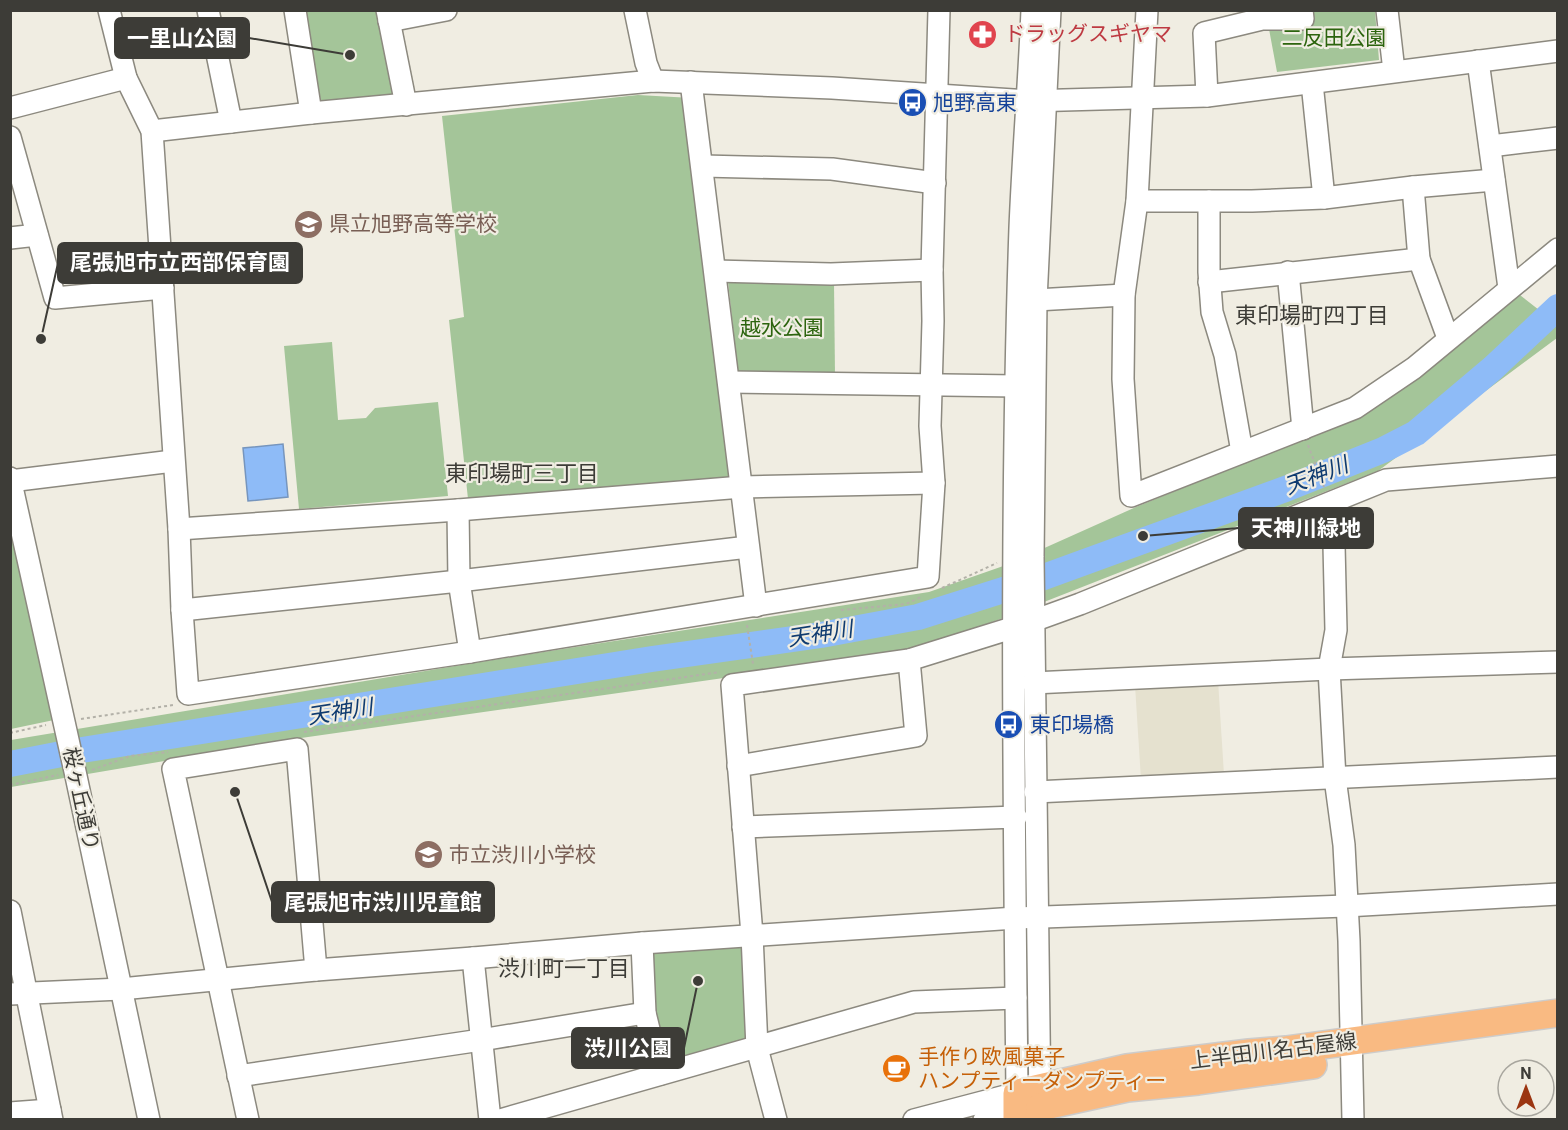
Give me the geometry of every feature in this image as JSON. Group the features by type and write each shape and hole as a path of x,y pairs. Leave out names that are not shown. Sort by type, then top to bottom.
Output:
{"main road":[{"name":"上半田川名古屋線","path":"1028,1106 1127,1088 1221,1078 1351,1050 1557,1013"},
{"name":"上半田川名古屋線","path":"1351,1050 1557,1030"}],"street":[{"path":"109,10 126,78 152,131 188,694 751,613 928,577 934,483 930,426 939,10"},
{"path":"208,10 231,122"},
{"path":"295,10 311,113"},
{"path":"406,105 388,16 446,10"},
{"path":"635,10 646,63 653,81"},
{"path":"1024,560 1036,300 1037,101 1032,10"},
{"path":"1028,1106 1016,998 1016,817 1024,615 1017,386 1020,225 1050,10"},
{"path":"1147,10 1137,201 1124,295 1123,379 1131,496 1242,452 1305,436 1355,408 1414,368 1557,249"},
{"path":"1207,96 1204,33 1262,19 1303,19 1302,10"},
{"path":"1387,10 1394,71"},
{"path":"152,131 311,113 653,81 832,88 1037,101 1207,96 1557,51"},
{"path":"1478,61 1509,288"},
{"path":"10,108 126,78"},
{"path":"691,82 742,487 751,613"},
{"path":"1312,83 1324,198"},
{"path":"10,137 55,298 163,288"},
{"path":"1490,146 1557,138"},
{"path":"703,166 832,169 935,183"},
{"path":"1137,201 1324,198 1494,180"},
{"path":"1413,187 1419,259 1448,338"},
{"path":"1209,201 1209,282 1212,312 1226,355 1242,452"},
{"path":"10,238 38,235"},
{"path":"1209,282 1419,259"},
{"path":"715,271 831,274 932,270"},
{"path":"1288,272 1305,436"},
{"path":"1036,300 1124,295"},
{"path":"729,382 814,385 1017,386"},
{"path":"11,480 173,461"},
{"path":"776,1119 757,1048 752,935 732,685 909,660 1024,615 1080,604 1329,495 1386,480 1557,466"},
{"name":"桜ヶ丘通り","path":"11,480 148,1119"},
{"path":"179,528 458,510 742,487 934,483"},
{"path":"1329,495 1336,630 1329,669 1335,778 1344,845 1349,940 1353,1119"},
{"path":"458,510 459,581 470,652"},
{"path":"182,610 459,581 748,547"},
{"path":"1024,615 1033,683 1038,917 1028,1106"},
{"path":"738,766 916,736 909,660"},
{"path":"1033,683 1329,669 1557,662"},
{"path":"248,1119 173,769 297,749 316,970"},
{"path":"1035,792 1557,766"},
{"path":"743,827 1016,817"},
{"path":"19,993 121,988 642,943 1016,918 1346,906 1557,894"},
{"path":"10,911 19,993 51,1115 10,1113"},
{"path":"642,943 645,1013 660,1074"},
{"path":"473,958 490,1119"},
{"path":"501,1119 914,1002 1016,998"},
{"path":"238,1076 645,1013"},
{"path":"915,1119 1028,1106"},
{"path":"984,1119 1028,1106"}],"path":[{"path":"1305,436 1329,495"},
{"path":"751,613 754,666"},
{"path":"296,734 722,671"},
{"path":"10,733 64,721"},
{"path":"10,785 60,775 76,776 130,756 168,752"}],"shaded area":[{"path":"1218,680 1224,775 1141,780 1135,685"}],"green space":[{"path":"303,11 380,11 400,99 318,108"},
{"name":"二反田公園","path":"1309,11 1375,11 1379,60 1277,72 1269,29 1310,27"},
{"path":"638,95 692,98 729,480 468,499 449,320 464,317 442,116"},
{"name":"越水公園","path":"728,281 834,283 835,375 738,374"},
{"path":"1516,292 1557,324 1557,338 1378,471 1006,617 907,652 294,739 11,787 11,740 473,663 929,592 1009,564 1136,507 1360,416"},
{"path":"332,342 338,420 366,418 375,408 438,402 448,496 299,509 284,346"},
{"path":"10,512 54,720 11,729 10,729"},
{"path":"742,941 751,1043 664,1065 652,1013 650,949"}],"water":[{"path":"283,444 288,497 248,501 243,448"}],"waterway":[{"name":"天神川","path":"10,764 82,750 652,659 821,635 918,617 1041,578 1288,488 1383,450 1416,433 1493,368 1558,307"}],"place":[{"name":"ドラッグスギヤマ","path":"983,34"},
{"name":"一里山公園","path":"350,55"},
{"name":"旭野高東","path":"912,103"},
{"name":"県立旭野高等学校","path":"308,224"},
{"name":"尾張旭市立西部保育園","path":"41,339"},
{"name":"天神川緑地","path":"1143,536"},
{"name":"東印場橋","path":"1009,725"},
{"name":"尾張旭市渋川児童館","path":"235,792"},
{"name":"市立渋川小学校","path":"428,855"},
{"name":"渋川公園","path":"698,981"},
{"name":"手作り欧風菓子 ハンプティーダンプティー","path":"897,1069"}],"district":[{"name":"東印場町四丁目","path":"1312,315"},
{"name":"東印場町三丁目","path":"522,473"},
{"name":"渋川町一丁目","path":"564,968"}]}
